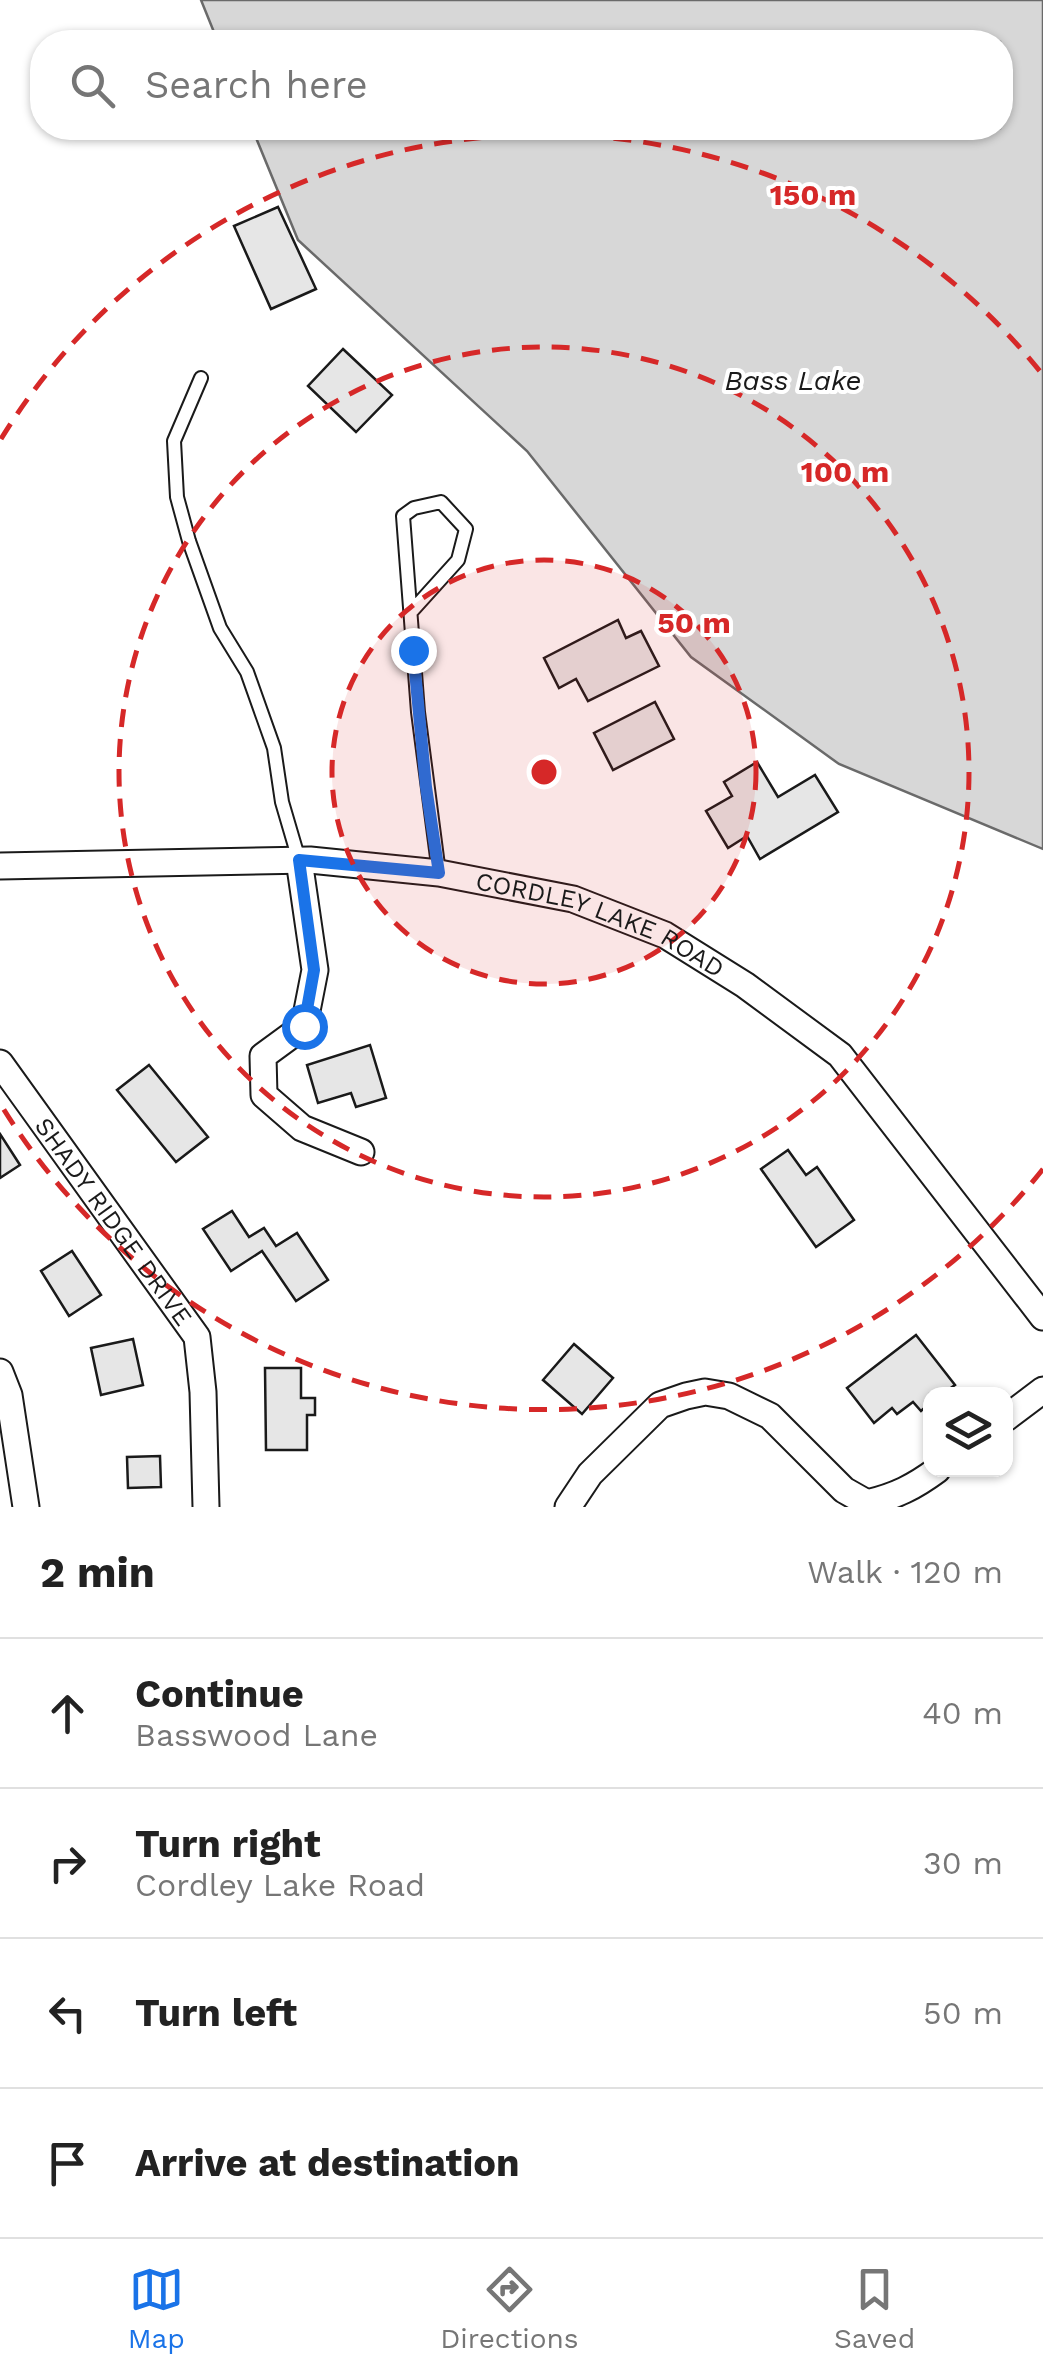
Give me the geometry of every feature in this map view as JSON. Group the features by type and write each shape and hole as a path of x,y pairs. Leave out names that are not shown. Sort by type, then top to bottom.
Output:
{"street":[{"name":"CORDLEY LAKE ROAD","path":"0,866 299,860 439,873 572,899 665,935 746,985 840,1055 1043,1317"},
{"path":"299,860 314,970 304,1026 263,1056 264,1095 302,1128 361,1152"},
{"name":"SHADY RIDGE DRIVE","path":"0,1063 196,1337 203,1392 206,1507"},
{"path":"0,1372 9,1395 26,1507"},
{"path":"1013,1413 1043,1390"},
{"path":"568,1507 590,1474 660,1405 705,1392 729,1396 770,1416 844,1490 867,1503 892,1497 927,1477"}],"lane":[{"path":"201,378 174,442 177,497 220,628 247,672 274,748 282,802 299,860"},
{"path":"411,612 458,560 466,530 440,502 414,508 403,516 418,712 439,873"}],"water":[{"name":"Bass Lake","path":"201,0 1043,0 1043,849 839,764 691,657 527,451 298,240 257,140 1013,140 1013,30 213,30"}],"building":[{"path":"278,207 316,289 271,309 234,226"},
{"path":"343,349 392,395 356,432 308,386"},
{"path":"618,620 626,638 641,631 659,666 588,701 576,679 559,688 544,658"},
{"path":"655,702 674,739 613,770 594,733"},
{"path":"757,762 778,797 815,775 838,812 760,859 747,836 728,848 706,811 732,796 724,782"},
{"path":"370,1045 386,1098 356,1107 351,1093 318,1103 307,1065"},
{"path":"149,1065 208,1137 176,1162 117,1090"},
{"path":"0,1134 20,1165 0,1178"},
{"path":"788,1150 806,1175 817,1167 854,1220 816,1247 761,1169"},
{"path":"232,1211 249,1237 264,1228 276,1246 297,1233 328,1280 296,1301 262,1251 231,1271 203,1229"},
{"path":"72,1251 101,1295 69,1316 41,1271"},
{"path":"916,1335 955,1385 923,1387 921,1411 913,1402 897,1414 892,1408 874,1423 847,1388"},
{"path":"133,1339 143,1385 101,1395 91,1348"},
{"path":"574,1344 613,1378 582,1414 543,1380"},
{"path":"265,1368 301,1368 301,1398 315,1398 315,1415 307,1415 307,1450 266,1450"},
{"path":"160,1456 161,1487 128,1488 127,1457"}],"route":[{"path":"304,1026 314,970 299,860 439,873 413,650"}]}
